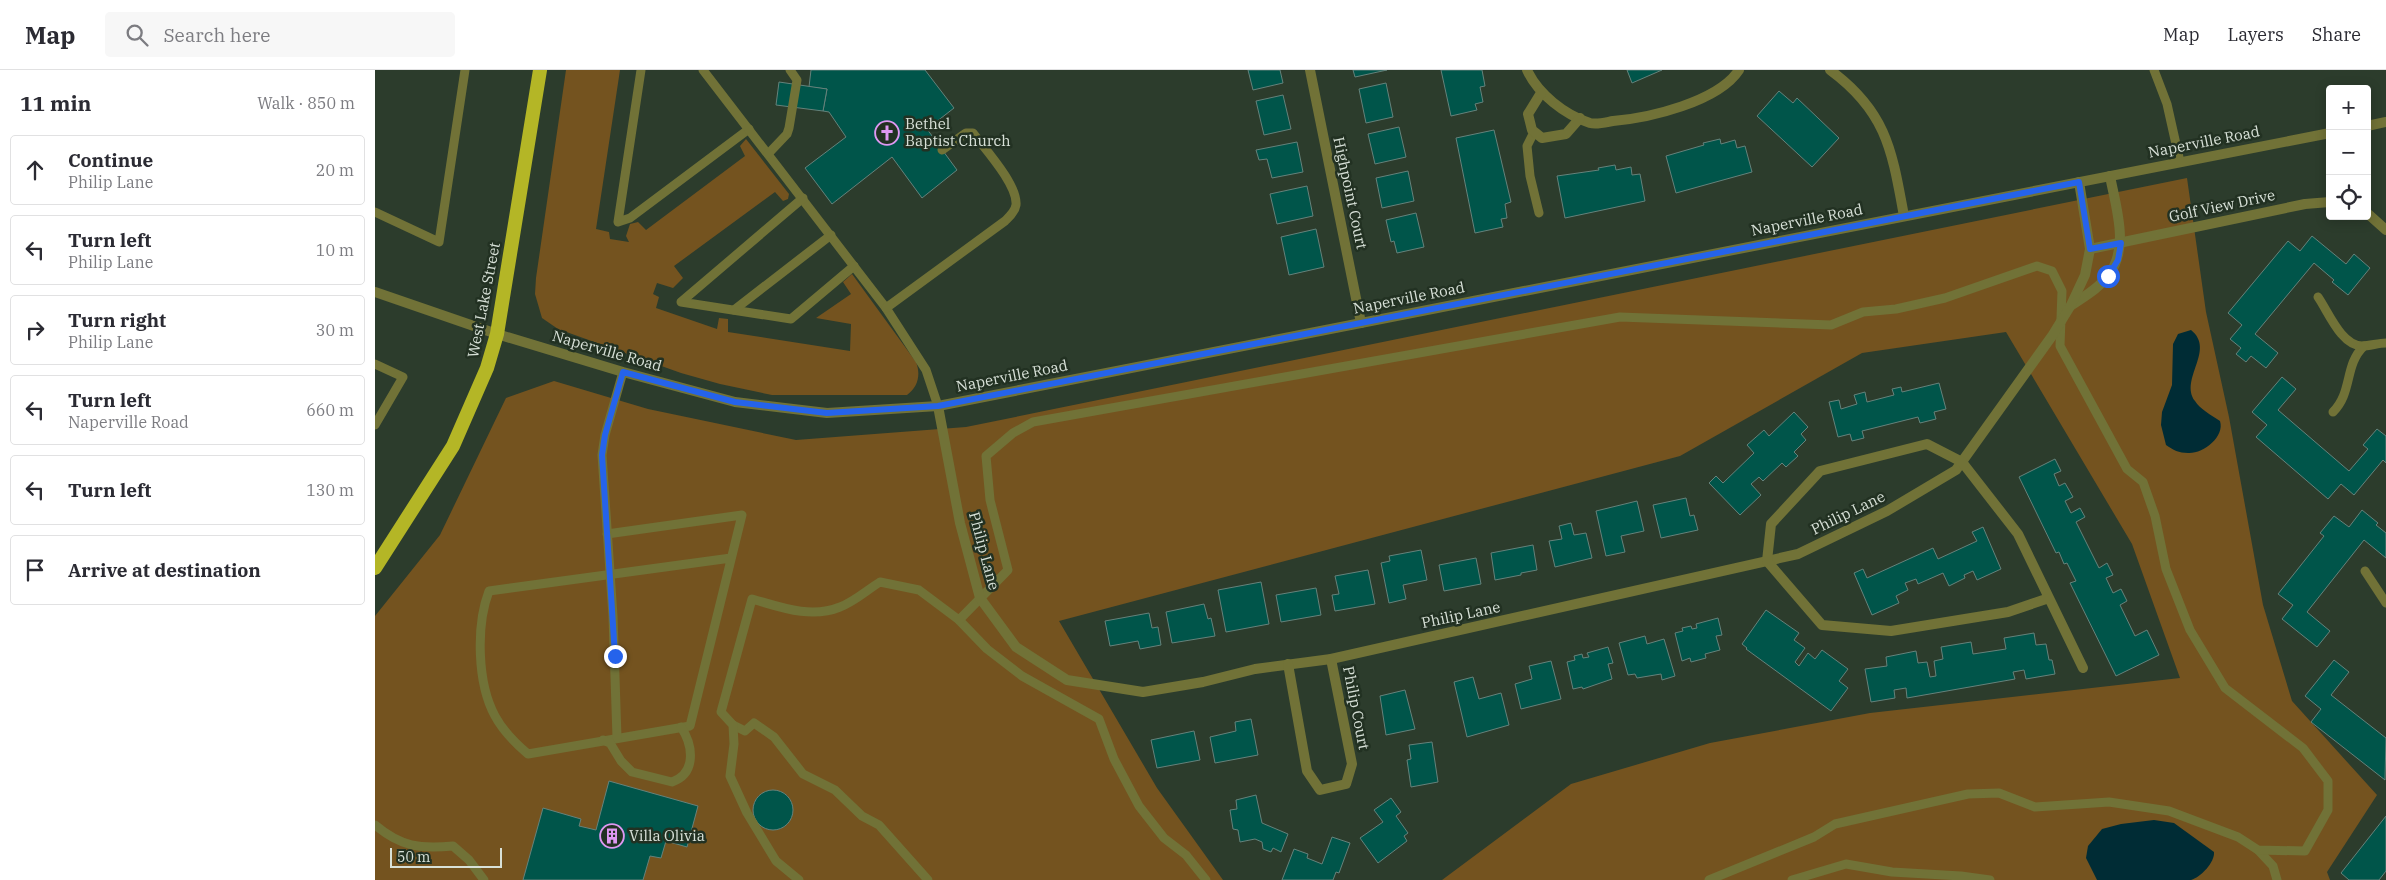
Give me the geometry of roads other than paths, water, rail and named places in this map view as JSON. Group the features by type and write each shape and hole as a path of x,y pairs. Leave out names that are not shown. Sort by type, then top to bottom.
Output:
{"highway":[{"name":"West Lake Street","path":"375,568 453,446 487,368 497,334 540,70"}],"street":[{"name":"Highpoint Court","path":"1310,70 1361,323"},
{"path":"1527,70 1541,93 1564,110 1592,123 1665,113 1708,96 1739,70"},
{"path":"1830,70 1851,85 1876,115 1887,140 1904,216"},
{"path":"1541,93 1528,114 1531,130 1542,138 1566,134 1580,118"},
{"path":"2371,125 2386,122"},
{"name":"Naperville Road","path":"375,292 497,334 623,372 735,402 827,413 938,406 2326,134"},
{"name":"Philip Lane","path":"2071,305 2095,289 2108,276 2118,260 2121,243 2110,176"},
{"name":"Philip Lane","path":"938,406 960,523 980,598 1015,648 1067,680 1143,692 1288,664 1331,659 1798,554 1887,511 1956,470 2061,322 2085,274 2090,249 2079,182"},
{"name":"Golf View Drive","path":"2121,243 2305,204 2326,202"},
{"path":"2371,217 2386,230"},
{"path":"2090,249 2121,243"},
{"path":"2049,598 2008,612 1891,631 1822,625 1767,561 1771,524 1820,471 1927,444 1962,462 2018,534 2083,668"},
{"name":"Philip Court","path":"1288,664 1307,770 1320,790 1346,784 1352,764 1331,659"}],"lane":[{"path":"375,212 439,242 465,70"},
{"path":"641,70 618,222 630,218 749,129"},
{"path":"703,70 886,308 926,370 938,406"},
{"path":"768,154 787,134 789,128 797,83 795,76 790,70"},
{"path":"2154,70 2167,104 2180,162"},
{"path":"1534,132 1527,146 1530,176 1539,213"},
{"path":"886,308 1005,222 1016,206 1011,187 973,133 966,133 942,150"},
{"path":"803,198 681,302 791,319 855,266"},
{"path":"734,310 831,235"},
{"path":"959,620 1008,570 990,500 986,456 1013,433 1033,422 1620,317 1831,325 1863,312 1896,309 1945,298 2037,266 2052,271 2062,291 2060,346 2127,469 2143,482 2155,516 2166,569 2191,630 2225,688 2303,748 2328,780 2328,810 2305,851 2258,850"},
{"path":"2318,297 2345,339 2354,344 2364,346 2386,342"},
{"path":"2333,412 2341,404 2344,397 2355,354 2364,346"},
{"path":"375,364 403,377 375,425"},
{"path":"617,738 610,575 602,455 605,435 623,372"},
{"path":"607,534 742,515 690,726 528,754 517,744 495,716 483,676 481,632 484,603 489,591 731,558"},
{"path":"2365,571 2386,603"},
{"path":"928,880 879,825 862,816 835,790 803,774 774,737 754,723 745,731 733,725 721,712 752,598 782,608 813,613 840,607 880,582 919,590 959,620 987,649 1022,676 1099,719 1114,758 1139,806 1164,838 1186,855 1206,880"},
{"path":"733,725 734,744 730,776 747,813 776,861 799,880"},
{"path":"603,740 610,742 621,761 632,772 672,782 685,774 690,760 689,739 681,727"},
{"path":"1709,880 1814,837 1835,824 1968,794 1999,793 2035,806 2109,802 2169,811 2238,837 2258,850 2273,866 2277,880"},
{"path":"375,825 400,842 425,849 453,846 469,860 483,880"},
{"path":"1792,880 1846,864 1892,872 1961,876 1990,880"}],"water":[{"path":"2191,330 2198,338 2200,346 2191,383 2191,392 2200,407 2220,421 2221,427 2216,438 2206,448 2194,453 2188,453 2176,451 2166,445 2161,425 2162,412 2172,385 2173,344 2178,334"},
{"path":"2154,820 2174,823 2214,852 2214,856 2207,869 2191,880 2097,880 2086,858 2088,846 2102,829 2121,824"}],"place":[{"name":"Bethel Baptist Church","path":"887,133"},
{"name":"Villa Olivia","path":"612,836"}]}
